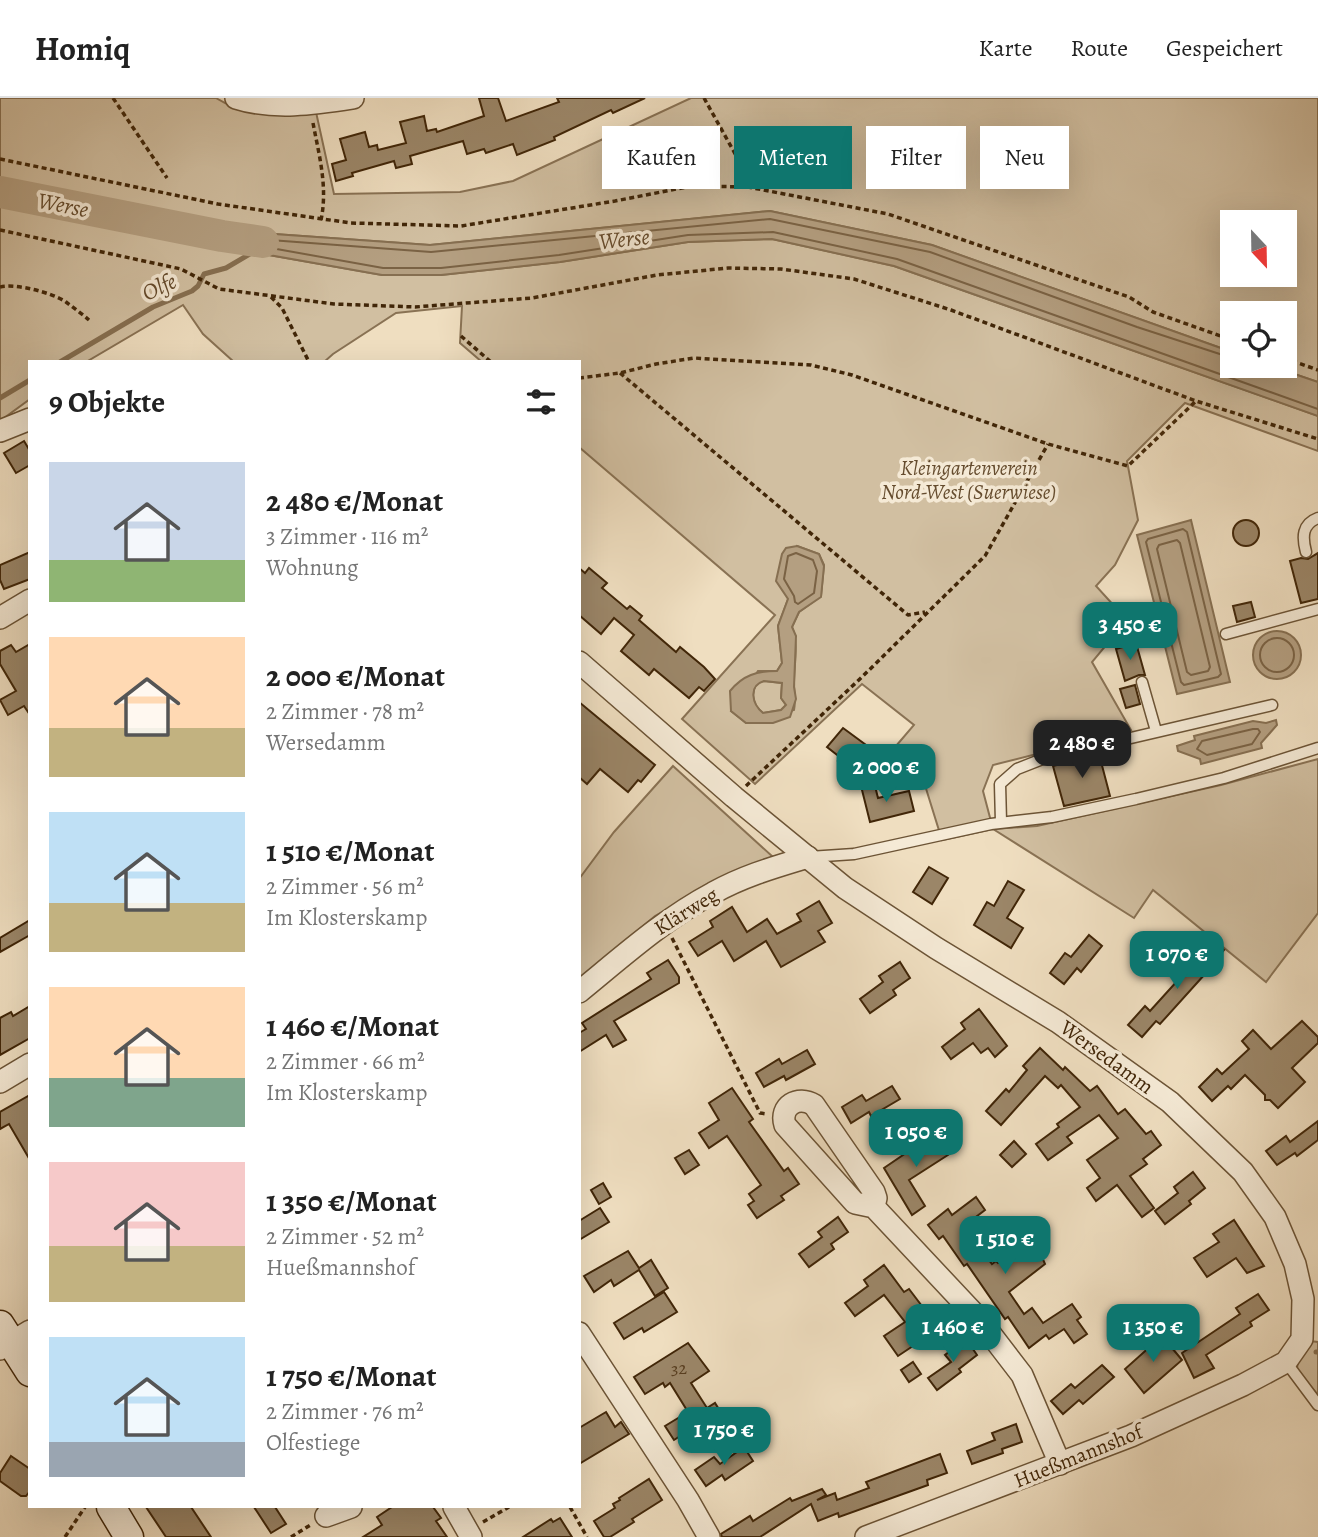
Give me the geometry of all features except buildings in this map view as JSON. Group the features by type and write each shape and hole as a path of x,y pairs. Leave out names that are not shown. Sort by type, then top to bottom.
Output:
{"street":[{"path":"236,98 255,104 309,103 353,98"},
{"path":"0,431 28,420"},
{"path":"0,618 28,601"},
{"name":"Wersedamm","path":"581,664 734,797 845,888 936,948 1058,1022 1170,1102 1243,1172 1275,1217 1295,1264 1304,1299 1302,1339"},
{"name":"Klärweg","path":"581,990 664,922 712,893 760,871 808,857"},
{"path":"0,1082 28,1065"},
{"path":"874,1207 874,1192 814,1105 806,1100 798,1100 785,1109 785,1125 855,1203 874,1207 979,1319 1022,1375 1060,1464"},
{"path":"581,1336 681,1489 709,1537"},
{"path":"10,1337 28,1368"},
{"name":"Hueßmannshof","path":"866,1537 1143,1431 1286,1363 1302,1339"},
{"path":"112,1508 129,1537"},
{"path":"326,1516 348,1508"},
{"path":"455,1508 470,1534"}],"lane":[{"path":"1306,552 1304,530 1318,518"},
{"path":"1226,634 1318,609"},
{"path":"1142,682 1156,732"},
{"path":"996,823 1000,784 1017,769 1045,758 1272,705"},
{"path":"808,857 854,854 996,823 1052,817 1199,784 1318,748"},
{"path":"1286,1363 1318,1405"}],"path":[{"path":"113,98 167,178"},
{"path":"704,98 734,152"},
{"path":"309,103 322,174 324,197 321,220"},
{"path":"0,159 218,204 321,220 461,226 692,186 734,187"},
{"path":"758,189 888,214 1129,297 1153,312 1220,336"},
{"path":"0,230 190,272 213,288 334,304 415,307 532,298 657,275 728,268 781,269 855,279 951,310 1196,401 1318,439"},
{"path":"0,287 8,285 25,288 64,301 89,320"},
{"path":"270,295 282,308 308,360"},
{"path":"461,336 489,360"},
{"path":"581,378 694,358 811,365 852,374 1048,444 1128,466 1196,401"},
{"path":"1297,363 1318,370"},
{"path":"620,373 908,615 927,611"},
{"path":"734,797 985,556 1048,444"},
{"path":"664,922 760,1113 783,1117"},
{"path":"65,1537 84,1508"},
{"path":"470,1534 508,1508"},
{"path":"571,1508 587,1537"}],"green space":[{"name":"Kleingartenverein Nord-West (Suerwiese)","path":"0,98 216,98 252,112 316,112 334,194 460,192 513,181 602,140 602,189 720,189 720,126 631,126 691,98 1318,98 1318,382 1297,375 1297,301 1220,301 1220,348 932,245 770,211 430,245 260,233 224,237 269,255 382,275 441,275 560,262 688,242 772,239 894,266 1318,416 1318,451 1185,403 1127,461 1138,520 1115,565 1096,586 1127,620 1092,662 1131,730 993,765 983,791 993,829 942,840 919,766 896,746 914,725 862,684 755,784 682,719 775,615 581,449 581,360 480,360 460,343 462,306 396,313 326,360 232,360 203,334 183,305 89,360 28,360 28,400 0,421","holes":["797,546 819,554 824,565 821,596 799,612 792,627 796,647 794,710 746,723 731,711 758,671 777,671 782,663 778,626 788,599"]},
{"path":"757,683 782,683 781,698 786,705 781,710 763,713 757,706 754,691"},
{"path":"1318,759 1318,913 1266,982 1153,890 1134,918 993,829 1037,826 1221,785"},
{"path":"673,766 773,857 709,886 655,916 581,978 581,876 614,832"},
{"path":"1310,1341 1318,1342 1318,1395 1297,1369 1298,1360"}],"water":[{"path":"770,211 932,245 1220,348 1220,378 1297,378 1297,375 1318,382 1318,416 894,266 772,239 688,242 560,262 441,275 382,275 269,255 222,236 260,233 430,245"},
{"path":"1191,520 1230,682 1177,694 1137,535"},
{"path":"797,546 819,554 824,566 821,597 799,612 792,627 796,636 796,699 790,717 773,723 746,723 731,711 730,691 751,675 777,671 782,663 778,626 788,599 776,581 786,548","holes":["764,681 782,683 781,698 786,705 781,710 763,713 754,700 756,687"]},
{"path":"1277,631 1294,638 1301,655 1294,672 1277,679 1260,672 1253,655 1260,638"},
{"path":"1276,720 1277,725 1261,743 1262,748 1201,764 1200,759 1178,751 1177,746 1195,740 1194,736 1253,721 1266,723"}],"waterway":[{"name":"Werse","path":"0,192 263,242"},
{"name":"Olfe","path":"63,360 153,307 192,291 204,274 226,268 260,248"},
{"name":"Olfe","path":"0,398 28,381"}]}
